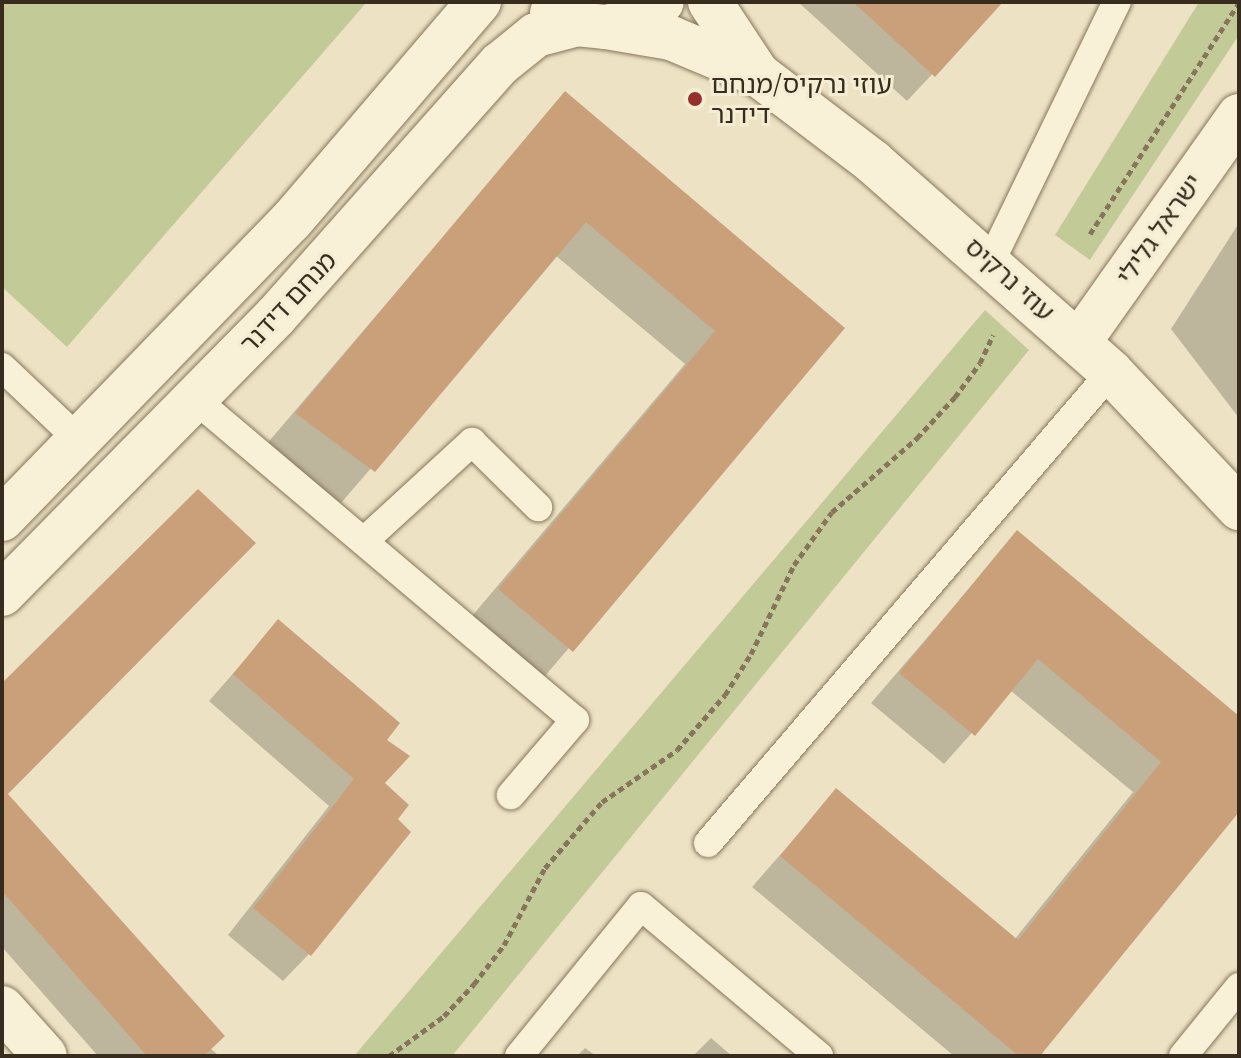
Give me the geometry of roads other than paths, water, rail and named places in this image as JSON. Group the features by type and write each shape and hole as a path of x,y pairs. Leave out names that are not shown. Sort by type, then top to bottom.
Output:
{"street":[{"path":"398,101 422,62 440,2"},
{"name":"מנחם דידנר","path":"2,519 80,441 398,101 479,2"},
{"path":"537,2 592,25"},
{"name":"מנחם דידנר","path":"2,594 196,400 500,64 536,35 634,20 662,2"},
{"name":"עוזי נרקיס","path":"710,2 759,75"},
{"name":"עוזי נרקיס","path":"592,25 671,38 759,75 1004,272 1111,372 1239,508"},
{"name":"ישראל גלילי","path":"1079,342 1239,116"},
{"path":"2,1008 45,1056"}],"lane":[{"path":"1004,272 1117,2"},
{"path":"2,367 80,441"},
{"path":"708,843 1111,372"},
{"path":"196,400 575,720 511,795"},
{"path":"364,541 472,442 538,507"},
{"path":"519,1056 641,906 819,1056"},
{"path":"1183,1056 1239,987"}],"place":[{"name":"עוזי נרקיס/מנחם דידנר","path":"695,99"}]}
